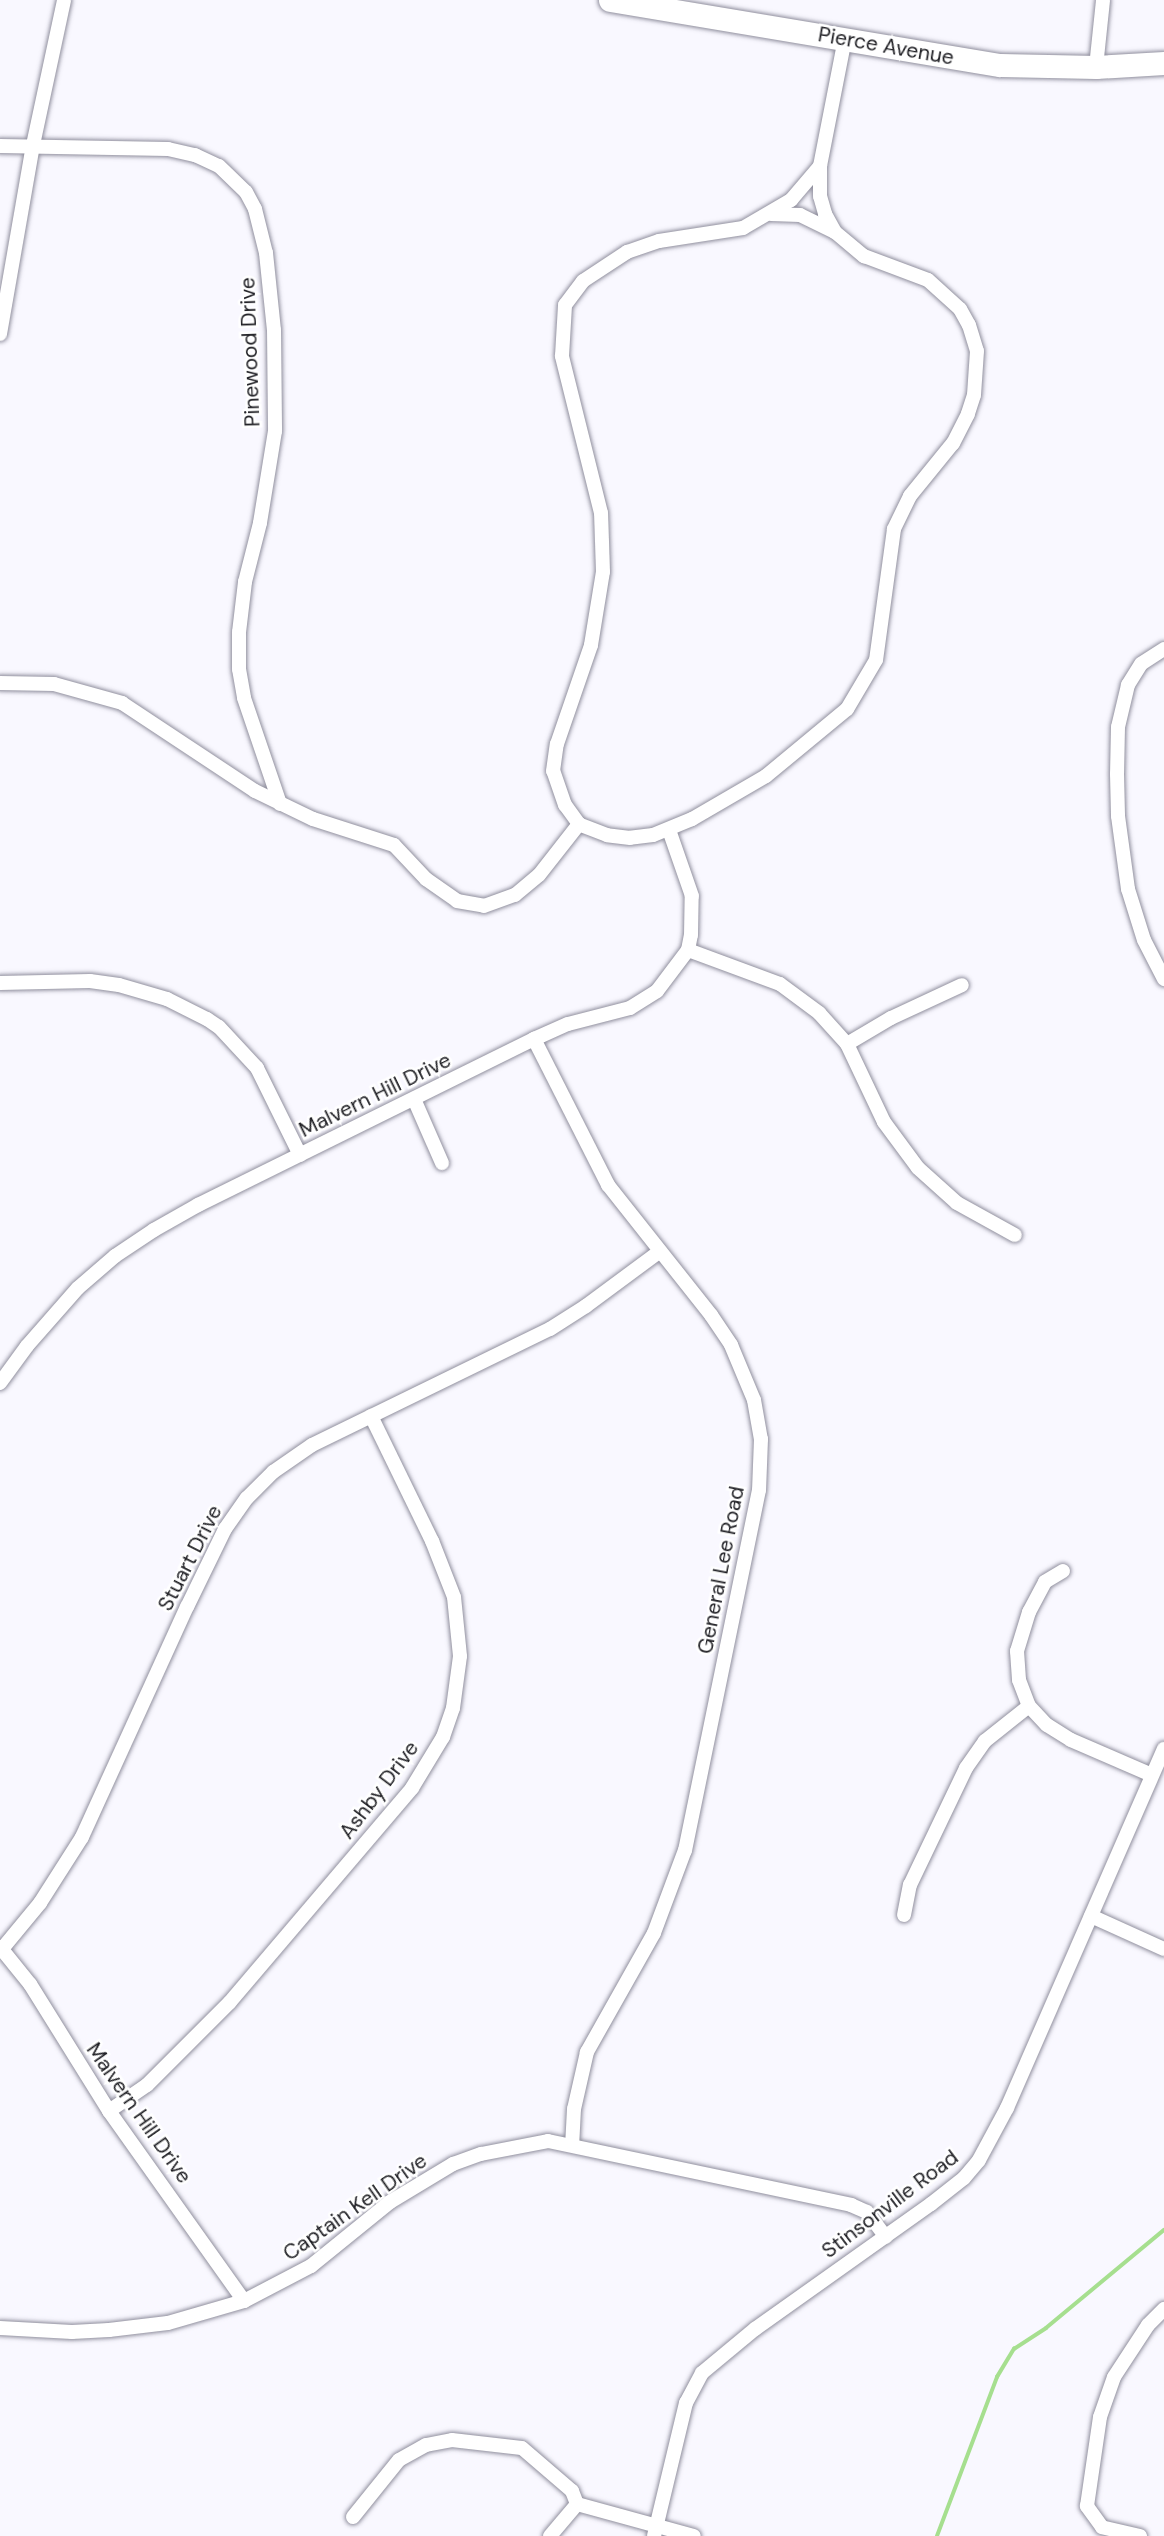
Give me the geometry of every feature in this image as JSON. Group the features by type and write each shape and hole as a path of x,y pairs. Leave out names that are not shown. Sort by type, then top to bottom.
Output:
{"main road":[{"name":"Pierce Avenue","path":"610,0 1000,65 1096,67 1164,63"}],"street":[{"path":"0,334 33,145 64,0"},
{"path":"1096,67 1103,0"},
{"path":"835,232 825,214 820,196 820,166 845,38"},
{"name":"Pinewood Drive","path":"0,146 168,149 195,155 219,166 246,192 255,209 266,253 274,330 275,431 260,523 245,582 239,632 239,669 244,698 280,804"},
{"path":"771,214 800,215 835,232 864,256 928,280 960,309 969,325 977,351 974,395 953,443 915,488 894,529 876,660 847,709 766,776 717,806 668,830 630,838 607,835 579,824 556,786 553,762 595,628 601,595 604,529 562,356 565,305 583,281 627,252 659,242 743,228 771,214 791,200 820,166"},
{"path":"1164,649 1141,664 1128,685 1121,705 1117,774 1118,816 1128,889 1144,940 1164,979"},
{"path":"0,683 54,684 122,703 238,780 280,804 313,819 394,845 446,895 457,901 484,906 515,895 539,875 564,848 579,824"},
{"name":"Malvern Hill Drive","path":"0,1383 63,1304 115,1256 198,1205 534,1039 568,1024 630,1008 667,981 688,950 692,896 668,830"},
{"path":"688,950 780,984 819,1013 847,1044 884,1122 918,1168 957,1203 1015,1235"},
{"path":"0,983 90,982 119,985 167,999 206,1019 228,1036 257,1068 300,1155"},
{"path":"847,1044 891,1018 962,985"},
{"name":"General Lee Road","path":"534,1039 608,1185 711,1315 741,1364 754,1400 761,1439 759,1490 685,1850 654,1933 587,2052 573,2109 572,2144"},
{"path":"414,1099 442,1163"},
{"name":"Stuart Drive","path":"1,1948 40,1903 82,1837 187,1607 237,1510 289,1460 550,1329 659,1252"},
{"name":"Ashby Drive","path":"109,2111 147,2085 230,2002 412,1788 443,1737 453,1707 460,1656 454,1597 432,1541 372,1416"},
{"path":"1063,1571 1045,1583 1029,1612 1017,1651 1019,1680 1028,1706 1047,1725 1071,1740 1152,1775"},
{"path":"904,1915 910,1885 966,1768 985,1741 1028,1706"},
{"name":"Stinsonville Road","path":"656,2532 686,2403 702,2373 755,2329 886,2237 964,2178 979,2160 1007,2108 1164,1749"},
{"path":"1091,1916 1164,1949"},
{"name":"Malvern Hill Drive","path":"1,1948 30,1984 109,2111 244,2301"},
{"name":"Captain Kell Drive","path":"0,2328 72,2332 109,2330 168,2323 244,2301 311,2266 390,2202 453,2164 513,2146 548,2141 851,2205 870,2216 886,2237"},
{"path":"1140,2536 1102,2527 1087,2506 1100,2417 1114,2377 1148,2325 1164,2309"},
{"path":"353,2517 399,2460 426,2445 452,2440 522,2448 572,2491 577,2504 656,2532 694,2536"},
{"path":"550,2536 577,2504"}],"waterway":[{"path":"937,2536 997,2377 1014,2349 1046,2328 1164,2230"}]}
